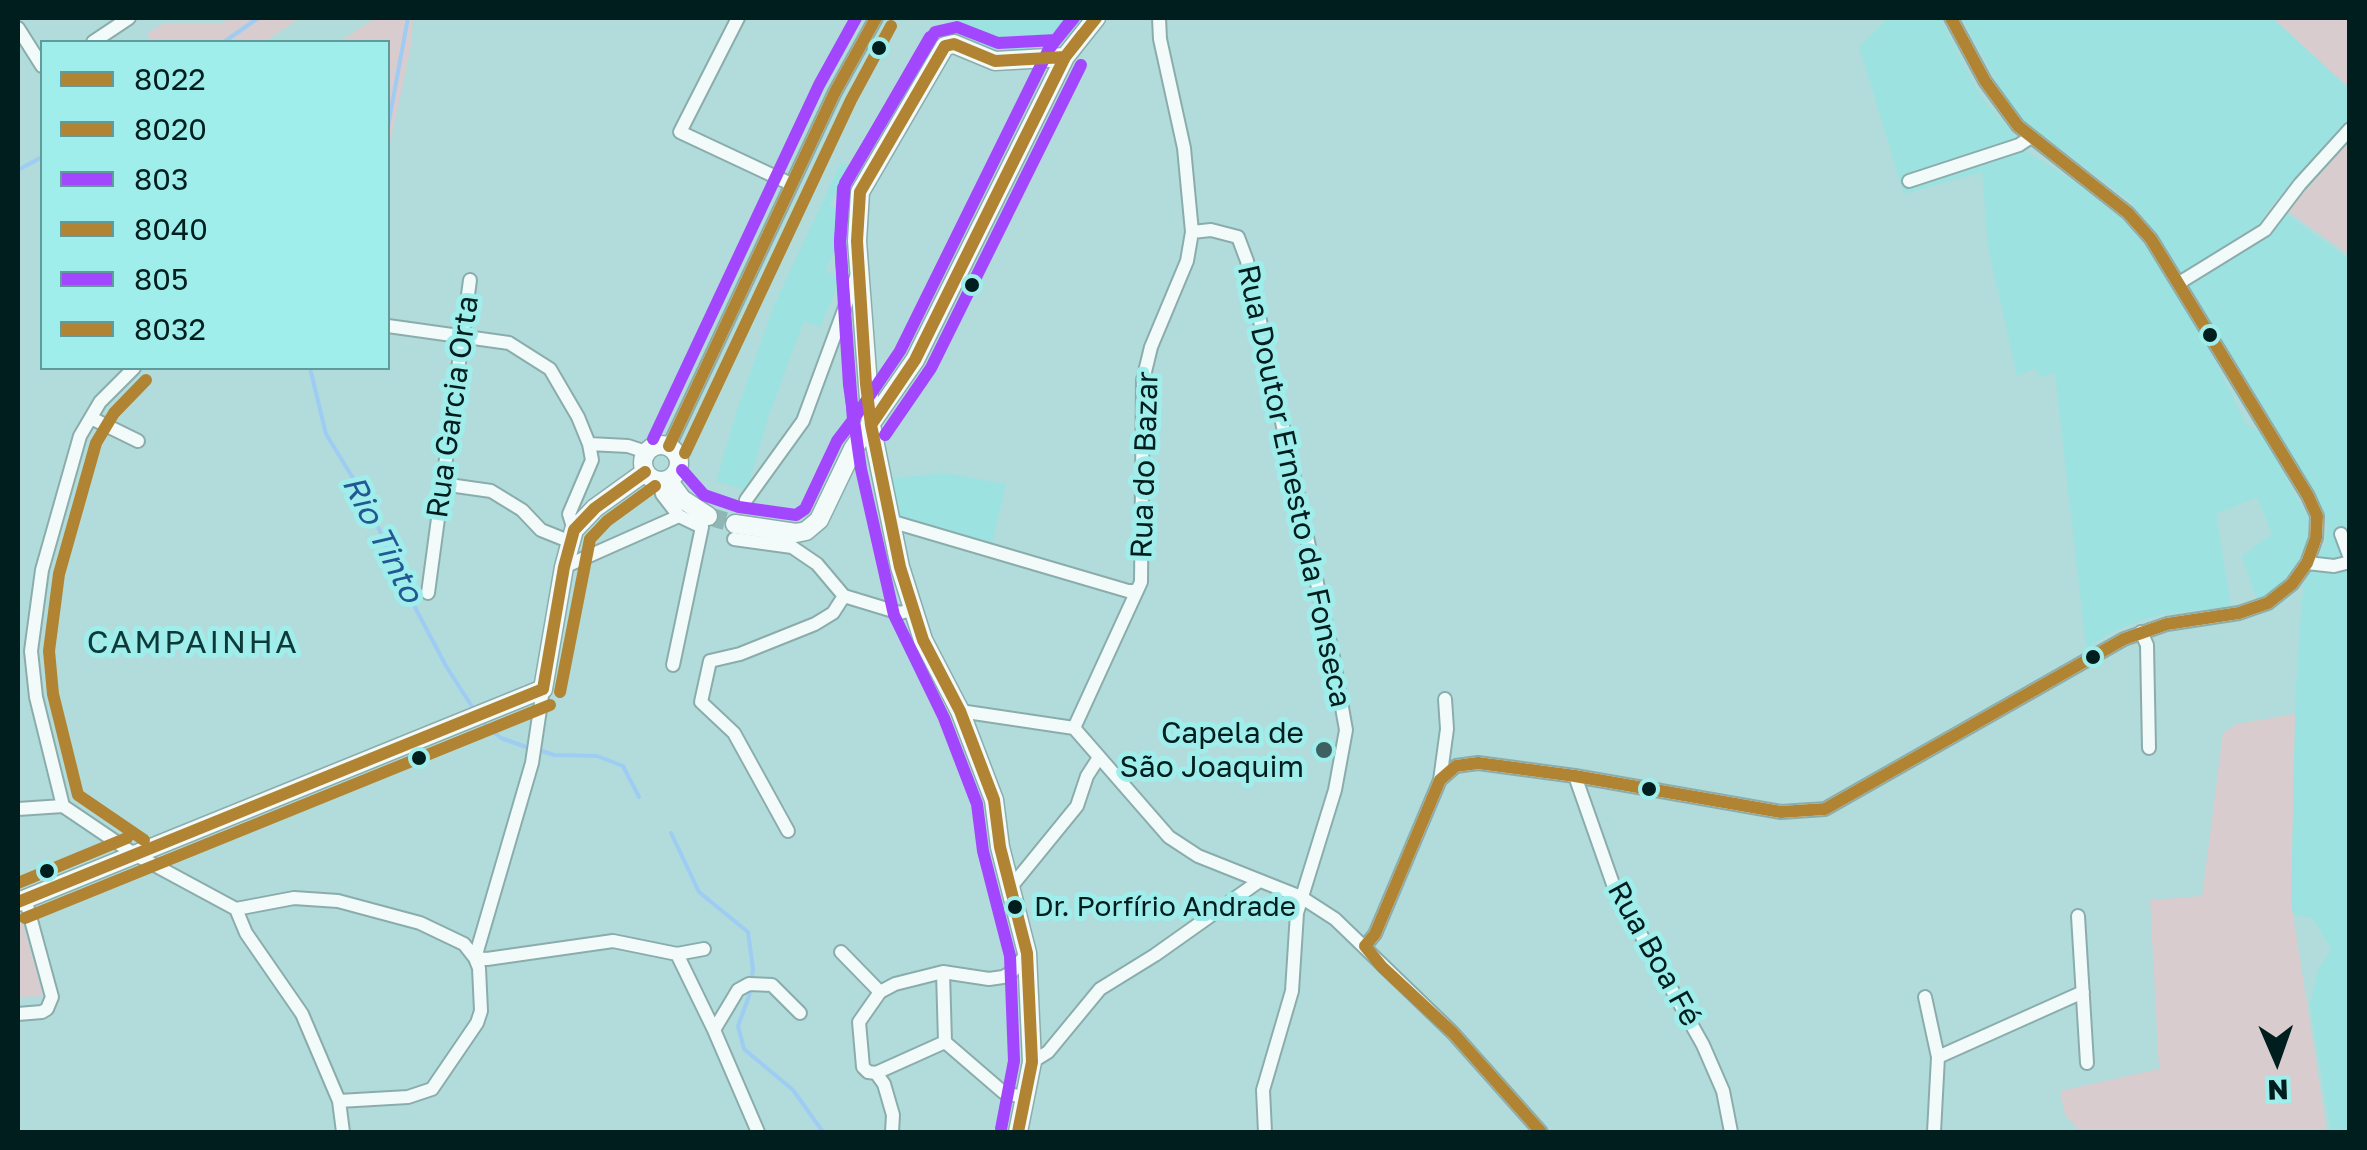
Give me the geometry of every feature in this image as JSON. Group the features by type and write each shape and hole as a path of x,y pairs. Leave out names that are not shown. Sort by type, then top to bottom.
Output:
{"street":[{"path":"96,40 130,18"},
{"path":"738,18 680,132 791,184"},
{"path":"669,446 791,184 876,18"},
{"path":"734,532 785,534 806,530 819,520 853,449 915,360 1064,57 1096,18"},
{"name":"Rua do Bazar","path":"1074,728 1140,582 1143,380 1152,347 1187,261 1192,232 1184,148 1159,18"},
{"path":"1440,780 1456,766 1478,763 1781,812 1825,809 2142,632 2167,624 2239,614 2268,603 2292,584 2307,563 2316,538 2317,516 2308,496 2151,239 2128,213 2031,136 1992,92 1951,18"},
{"path":"18,28 40,63"},
{"path":"1019,1132 1032,1062 1027,953 1000,847 994,800 960,710 922,640 890,522 870,424 858,270 860,192 944,46 954,44 995,61 1064,57"},
{"path":"2179,283 2265,230 2350,129"},
{"path":"1909,181 2018,146 2031,136"},
{"name":"Rua Doutor Ernesto da Fonseca","path":"1192,232 1211,230 1238,237 1247,261 1346,740 1301,897 1292,992 1264,1090 1265,1132"},
{"path":"746,500 804,422 858,270"},
{"name":"Rua Garcia Orta","path":"428,593 470,280"},
{"path":"390,326 509,343 550,369 572,405 592,460 569,514 573,536"},
{"path":"63,806 36,697 32,651 42,570 80,436 100,402 132,370"},
{"path":"91,418 138,441"},
{"path":"589,444 628,446 646,452 662,494 679,516 702,527 673,665"},
{"path":"646,452 656,445 669,446"},
{"path":"475,958 532,764 564,567 573,536 595,508 677,472 679,460 669,446"},
{"path":"657,478 708,516"},
{"path":"442,484 491,492 522,510 541,530 573,536"},
{"path":"564,567 679,516"},
{"path":"890,522 1128,592 1136,591"},
{"path":"734,532 792,547 817,564 844,596 900,613 911,610"},
{"path":"2307,563 2334,566 2350,560 2342,534"},
{"path":"788,831 734,734 701,702 705,681 710,661 740,654 816,624 833,613 844,596"},
{"path":"2142,632 2147,644 2149,748"},
{"path":"18,1014 42,1012 52,997 21,900 543,689"},
{"path":"1365,946 1382,920 1440,780 1447,728 1446,699"},
{"path":"960,710 1074,728 1168,837 1198,856 1301,897 1335,919 1453,1033 1541,1132"},
{"path":"1012,887 1078,806 1087,776 1098,759"},
{"name":"Rua Boa Fé","path":"1575,776 1614,886 1703,1045 1722,1091 1731,1132"},
{"path":"18,808 63,806 134,854 236,909 246,933 302,1014 339,1101 343,1132"},
{"path":"1032,1062 1048,1052 1100,990 1258,882"},
{"path":"236,909 294,898 338,901 420,922 464,944 475,958 481,1011 477,1024 432,1089 408,1097 339,1101"},
{"path":"2078,916 2087,1063"},
{"path":"475,958 487,960 613,941 677,954 704,949"},
{"path":"841,952 880,992"},
{"path":"892,1132 893,1115 884,1084 876,1073 862,1067 859,1022 880,992 895,984 943,972 989,979 1003,976 1012,972 1027,953"},
{"path":"677,954 758,1132"},
{"path":"943,972 945,1042 1004,1092 1025,1098"},
{"path":"714,1030 738,990 754,983 772,985 800,1013"},
{"path":"1938,1057 2082,992"},
{"path":"1925,998 1938,1057 1934,1132"},
{"path":"876,1073 945,1042"}],"shaded area":[{"path":"229,18 301,18 266,40 151,40 147,34 162,24 223,23"},
{"path":"375,18 413,18 411,46 390,143 390,40 342,40"},
{"path":"960,18 1089,18 1061,42 1037,52 1009,56 984,52 948,33"},
{"path":"1889,18 1940,18 1979,94 2029,153 2123,220 2151,253 2210,351 2246,424 2263,435 2308,518 2308,538 2295,567 2277,587 2257,600 2242,556 2272,534 2257,497 2216,514 2231,606 2157,615 2118,629 2086,648 2055,373 2039,377 2035,368 2017,376 1988,247 1982,172 1904,194 1859,46"},
{"path":"1962,18 2273,18 2349,88 2349,119 2263,215 2265,223 2183,276 2129,200 2026,123 2005,97"},
{"path":"2273,18 2349,18 2349,88"},
{"path":"2349,141 2349,255 2288,211"},
{"path":"841,162 850,166 830,205 851,215 825,271 841,278 820,327 804,321 768,417 747,490 716,481 773,308"},
{"path":"2286,214 2349,259 2349,1132 2331,1132 2310,1005 2318,970 2331,949 2312,917 2295,916 2288,901 2289,796 2302,598 2304,584 2325,544 2328,525 2187,283 2267,237"},
{"path":"945,473 1006,484 992,543 898,516 887,479"},
{"path":"2295,714 2291,902 2327,1132 2081,1132 2065,1115 2060,1091 2159,1069 2150,900 2202,896 2223,733 2236,724"},
{"path":"21,916 43,996 18,997"}],"waterway":[{"path":"227,40 258,18"},
{"name":"Rio Tinto","path":"390,115 408,18"},
{"path":"18,170 40,158"},
{"name":"Rio Tinto","path":"310,370 326,434 367,501 400,579 471,705"},
{"name":"Rio Tinto","path":"485,725 501,738 529,748"},
{"name":"Rio Tinto","path":"542,751 597,756 623,766 639,797"},
{"name":"Rio Tinto","path":"671,833 699,892 748,932 753,969 749,996 738,1026 744,1049 793,1090 823,1132"}],"tunnel":[{"path":"708,516 735,524"}],"transit line":[{"name":"803","path":"653,439 819,85 856,18"},
{"name":"8022","path":"669,446 835,92 876,18"},
{"name":"803","path":"682,470 704,495 739,507 796,515 805,509 837,441 853,420 840,242 845,183 935,32 957,27 998,43 1056,40 1074,18"},
{"name":"8040","path":"1018,1132 1032,1062 1027,953 1000,847 994,800 960,711 923,640 900,567 866,384 857,241 860,192 945,46 954,44 995,61 1065,57 1096,18"},
{"name":"8022","path":"1365,946 1375,934 1440,780 1456,766 1478,763 1575,776 1781,812 1825,809 2124,639 2167,624 2239,613 2268,603 2292,584 2307,563 2316,538 2317,516 2308,496 2151,239 2128,213 2018,126 1985,81 1951,18"},
{"name":"803","path":"847,429 900,351 1049,49 1068,24"},
{"name":"8020","path":"685,453 851,100 891,26"},
{"name":"8040","path":"871,425 915,360 1065,57 1083,34"},
{"name":"805","path":"930,37 843,188 840,242 849,385 861,469 894,615 944,718 977,804 983,851 1010,956 1014,1061 1001,1129"},
{"name":"805","path":"885,435 931,368 1081,65"},
{"name":"8032","path":"144,840 78,795 53,694 49,651 59,574 96,443 114,413 146,380"},
{"name":"8022","path":"543,689 574,530 595,508 645,472"},
{"name":"8020","path":"560,692 590,539 607,521 655,486"},
{"name":"8022","path":"18,902 543,689"},
{"name":"8020","path":"25,918 550,705"},
{"name":"8032","path":"18,883 127,838"},
{"name":"8022","path":"1365,946 1453,1033 1541,1132"}],"place":[{"name":"Capela de São Joaquim","path":"1324,750"},
{"name":"Dr. Porfírio Andrade","path":"1015,907"}],"district":[{"name":"CAMPAINHA","path":"193,643"}]}
